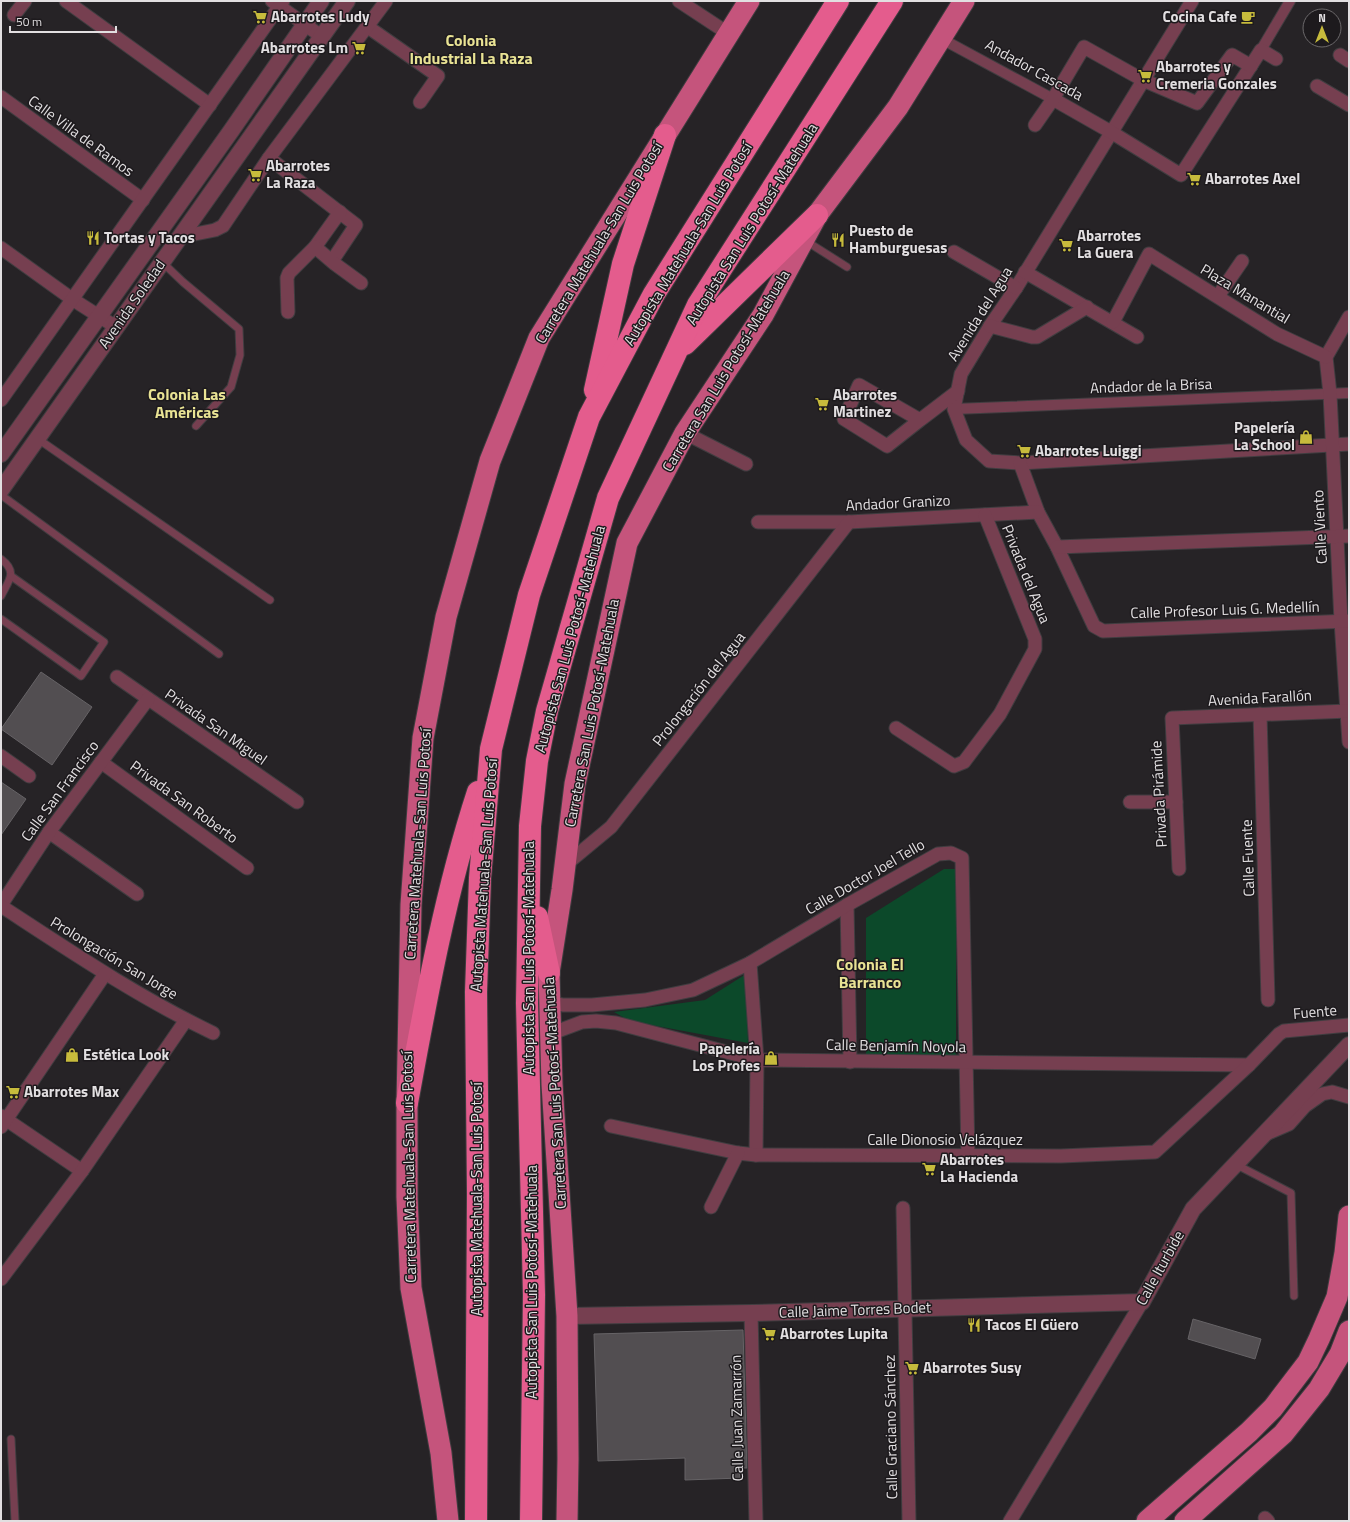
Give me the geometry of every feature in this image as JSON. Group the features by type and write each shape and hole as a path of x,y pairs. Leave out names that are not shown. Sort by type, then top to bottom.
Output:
{"highway":[{"name":"Autopista Matehuala-San Luis Potosí","path":"476,1521 478,1193 476,992 480,878 486,799 492,749 529,595 589,417 654,294 838,1"},
{"name":"Autopista San Luis Potosí-Matehuala","path":"532,1521 534,1295 527,1003 529,878 530,826 537,761 547,711 608,498 698,305 892,1"},
{"path":"589,417 623,264 665,135"},
{"path":"675,353 817,215"},
{"path":"407,1103 421,1028 450,893 472,808 492,749"},
{"path":"529,878 549,973"}],"main road":[{"name":"Carretera Matehuala-San Luis Potosí","path":"448,1521 441,1453 410,1288 407,1197 407,1103 411,905 423,738 446,617 490,461 539,338 749,1"},
{"name":"Carretera San Luis Potosí-Matehuala","path":"567,1521 567,1316 550,1034 549,973 562,890 575,784 627,543 686,433 763,315 817,215 898,107 964,1"},
{"path":"1147,1521 1249,1432 1274,1408 1308,1362 1337,1297 1346,1253 1349,1216"},
{"path":"1185,1521 1283,1434 1319,1389 1340,1354 1349,1331"},
{"path":"568,1459 576,1521"}],"street":[{"path":"14,15 25,1"},
{"path":"66,1 210,105"},
{"name":"Avenida Soledad","path":"1,454 322,1"},
{"name":"Avenida Soledad","path":"1,490 347,1"},
{"path":"180,237 215,230 223,226 268,158 368,27 386,1"},
{"path":"678,1 729,34"},
{"name":"Avenida del Agua","path":"954,409 962,374 990,326 1016,288 1192,1"},
{"path":"1035,125 1053,99 1084,47 1143,80 1197,103 1232,55 1251,66 1290,1"},
{"path":"1,400 210,105 278,3 321,36"},
{"path":"368,27 438,76 420,102"},
{"name":"Andador Cascada","path":"940,38 1053,99 1111,132 1181,175 1251,66"},
{"path":"1261,50 1276,59"},
{"path":"1317,86 1349,105"},
{"name":"Calle Villa de Ramos","path":"1,98 143,200"},
{"path":"268,158 356,225 332,261"},
{"path":"288,312 287,278 289,273 315,247 340,212"},
{"path":"315,247 362,283"},
{"path":"1,248 72,299 116,327"},
{"path":"954,252 1016,288"},
{"name":"Plaza Manantial","path":"1113,322 1149,254 1277,334 1326,357"},
{"path":"1218,296 1242,261"},
{"path":"1025,272 1137,336"},
{"path":"990,326 1036,337 1087,307"},
{"path":"1326,357 1349,317"},
{"name":"Calle Viento","path":"1326,357 1330,394 1332,445 1343,536 1349,742"},
{"path":"920,420 859,385 844,418 887,446 958,391"},
{"name":"Andador de la Brisa","path":"954,409 1349,393"},
{"path":"954,409 966,440 989,461 1020,463 1349,444"},
{"path":"686,433 746,464"},
{"path":"1020,463 1038,512 1058,547 1343,536"},
{"name":"Andador Granizo","path":"758,522 849,522 1038,512"},
{"name":"Privada del Agua","path":"896,728 954,766 964,762 1000,714 1035,649 1035,639 985,514"},
{"name":"Prolongación del Agua","path":"564,866 611,827 849,522"},
{"name":"Calle Profesor Luis G. Medellín","path":"1058,547 1094,626 1103,631 1345,621"},
{"name":"Privada San Miguel","path":"117,677 297,802"},
{"name":"Calle San Francisco","path":"1,906 49,832 148,699"},
{"name":"Avenida Farallón","path":"1172,718 1348,711"},
{"name":"Calle Fuente","path":"1260,714 1268,1000"},
{"name":"Privada Pirámide","path":"1172,718 1179,869"},
{"path":"1,756 29,776"},
{"name":"Privada San Roberto","path":"101,762 247,868"},
{"path":"1130,802 1176,802"},
{"path":"49,832 136,894"},
{"name":"Calle Doctor Joel Tello","path":"549,1002 578,1006 645,1000 693,990 750,963 847,905 938,854 951,853 962,858 968,1156"},
{"path":"847,905 850,1062"},
{"name":"Prolongación San Jorge","path":"1,906 105,974 186,1020 213,1033"},
{"path":"750,963 757,1060 756,1155"},
{"path":"82,1171 3,1121 105,974"},
{"path":"1,1279 82,1171 186,1020"},
{"name":"Calle Benjamín Noyola","path":"550,1034 582,1022 596,1021 616,1023 757,1060 1249,1065"},
{"name":"Fuente","path":"1249,1065 1279,1034 1284,1031 1349,1025"},
{"name":"Calle Iturbide","path":"1010,1521 1142,1302 1192,1209 1349,1045"},
{"name":"Calle Dionosio Velázquez","path":"611,1126 738,1153 756,1155 1061,1156 1155,1152 1249,1065"},
{"path":"1263,1136 1288,1124 1305,1106 1322,1094 1332,1092 1345,1096"},
{"path":"711,1207 738,1153"},
{"name":"Calle Graciano Sánchez","path":"903,1208 909,1521"},
{"name":"Calle Jaime Torres Bodet","path":"567,1316 751,1313 1142,1302"},
{"name":"Calle Juan Zamarrón","path":"751,1313 756,1521"}],"lane":[{"path":"804,240 847,267"},
{"path":"162,262 239,330 240,356 231,387 196,426"},
{"path":"38,439 270,600"},
{"path":"1,495 219,654"},
{"path":"1,559 11,570 11,576 1,596"},
{"path":"1,619 81,676 104,642 11,576"},
{"path":"1235,1164 1291,1193 1294,1296"},
{"path":"12,1439 15,1521"}],"green space":[{"path":"944,869 956,869 956,1055 866,1056 866,918"},
{"path":"746,974 748,1043 630,1021 614,1012 705,1000"}],"building":[{"path":"41,672 92,707 52,765 1,729"},
{"path":"1,782 26,799 1,835"},
{"path":"1193,1319 1261,1339 1255,1359 1188,1339"},
{"path":"743,1330 747,1468 739,1468 740,1478 685,1480 685,1458 598,1461 594,1334"}],"place":[{"name":"Abarrotes Ludy","path":"260,17"},
{"name":"Cocina Cafe","path":"1248,17"},
{"name":"Abarrotes Lm","path":"359,48"},
{"name":"Abarrotes y Cremeria Gonzales","path":"1145,76"},
{"name":"Abarrotes La Raza","path":"255,175"},
{"name":"Abarrotes Axel","path":"1194,179"},
{"name":"Tortas y Tacos","path":"93,238"},
{"name":"Puesto de Hamburguesas","path":"838,240"},
{"name":"Abarrotes La Guera","path":"1066,245"},
{"name":"Abarrotes Martinez","path":"822,404"},
{"name":"Papelería La School","path":"1306,437"},
{"name":"Abarrotes Luiggi","path":"1024,451"},
{"name":"Estética Look","path":"72,1055"},
{"name":"Papelería Los Profes","path":"771,1058"},
{"name":"Abarrotes Max","path":"13,1092"},
{"name":"Abarrotes La Hacienda","path":"929,1169"},
{"name":"Tacos El Güero","path":"974,1325"},
{"name":"Abarrotes Lupita","path":"769,1334"},
{"name":"Abarrotes Susy","path":"912,1368"}],"district":[{"name":"Colonia Industrial La Raza","path":"471,49"},
{"name":"Colonia Las Américas","path":"187,403"},
{"name":"Colonia El Barranco","path":"870,973"}]}
